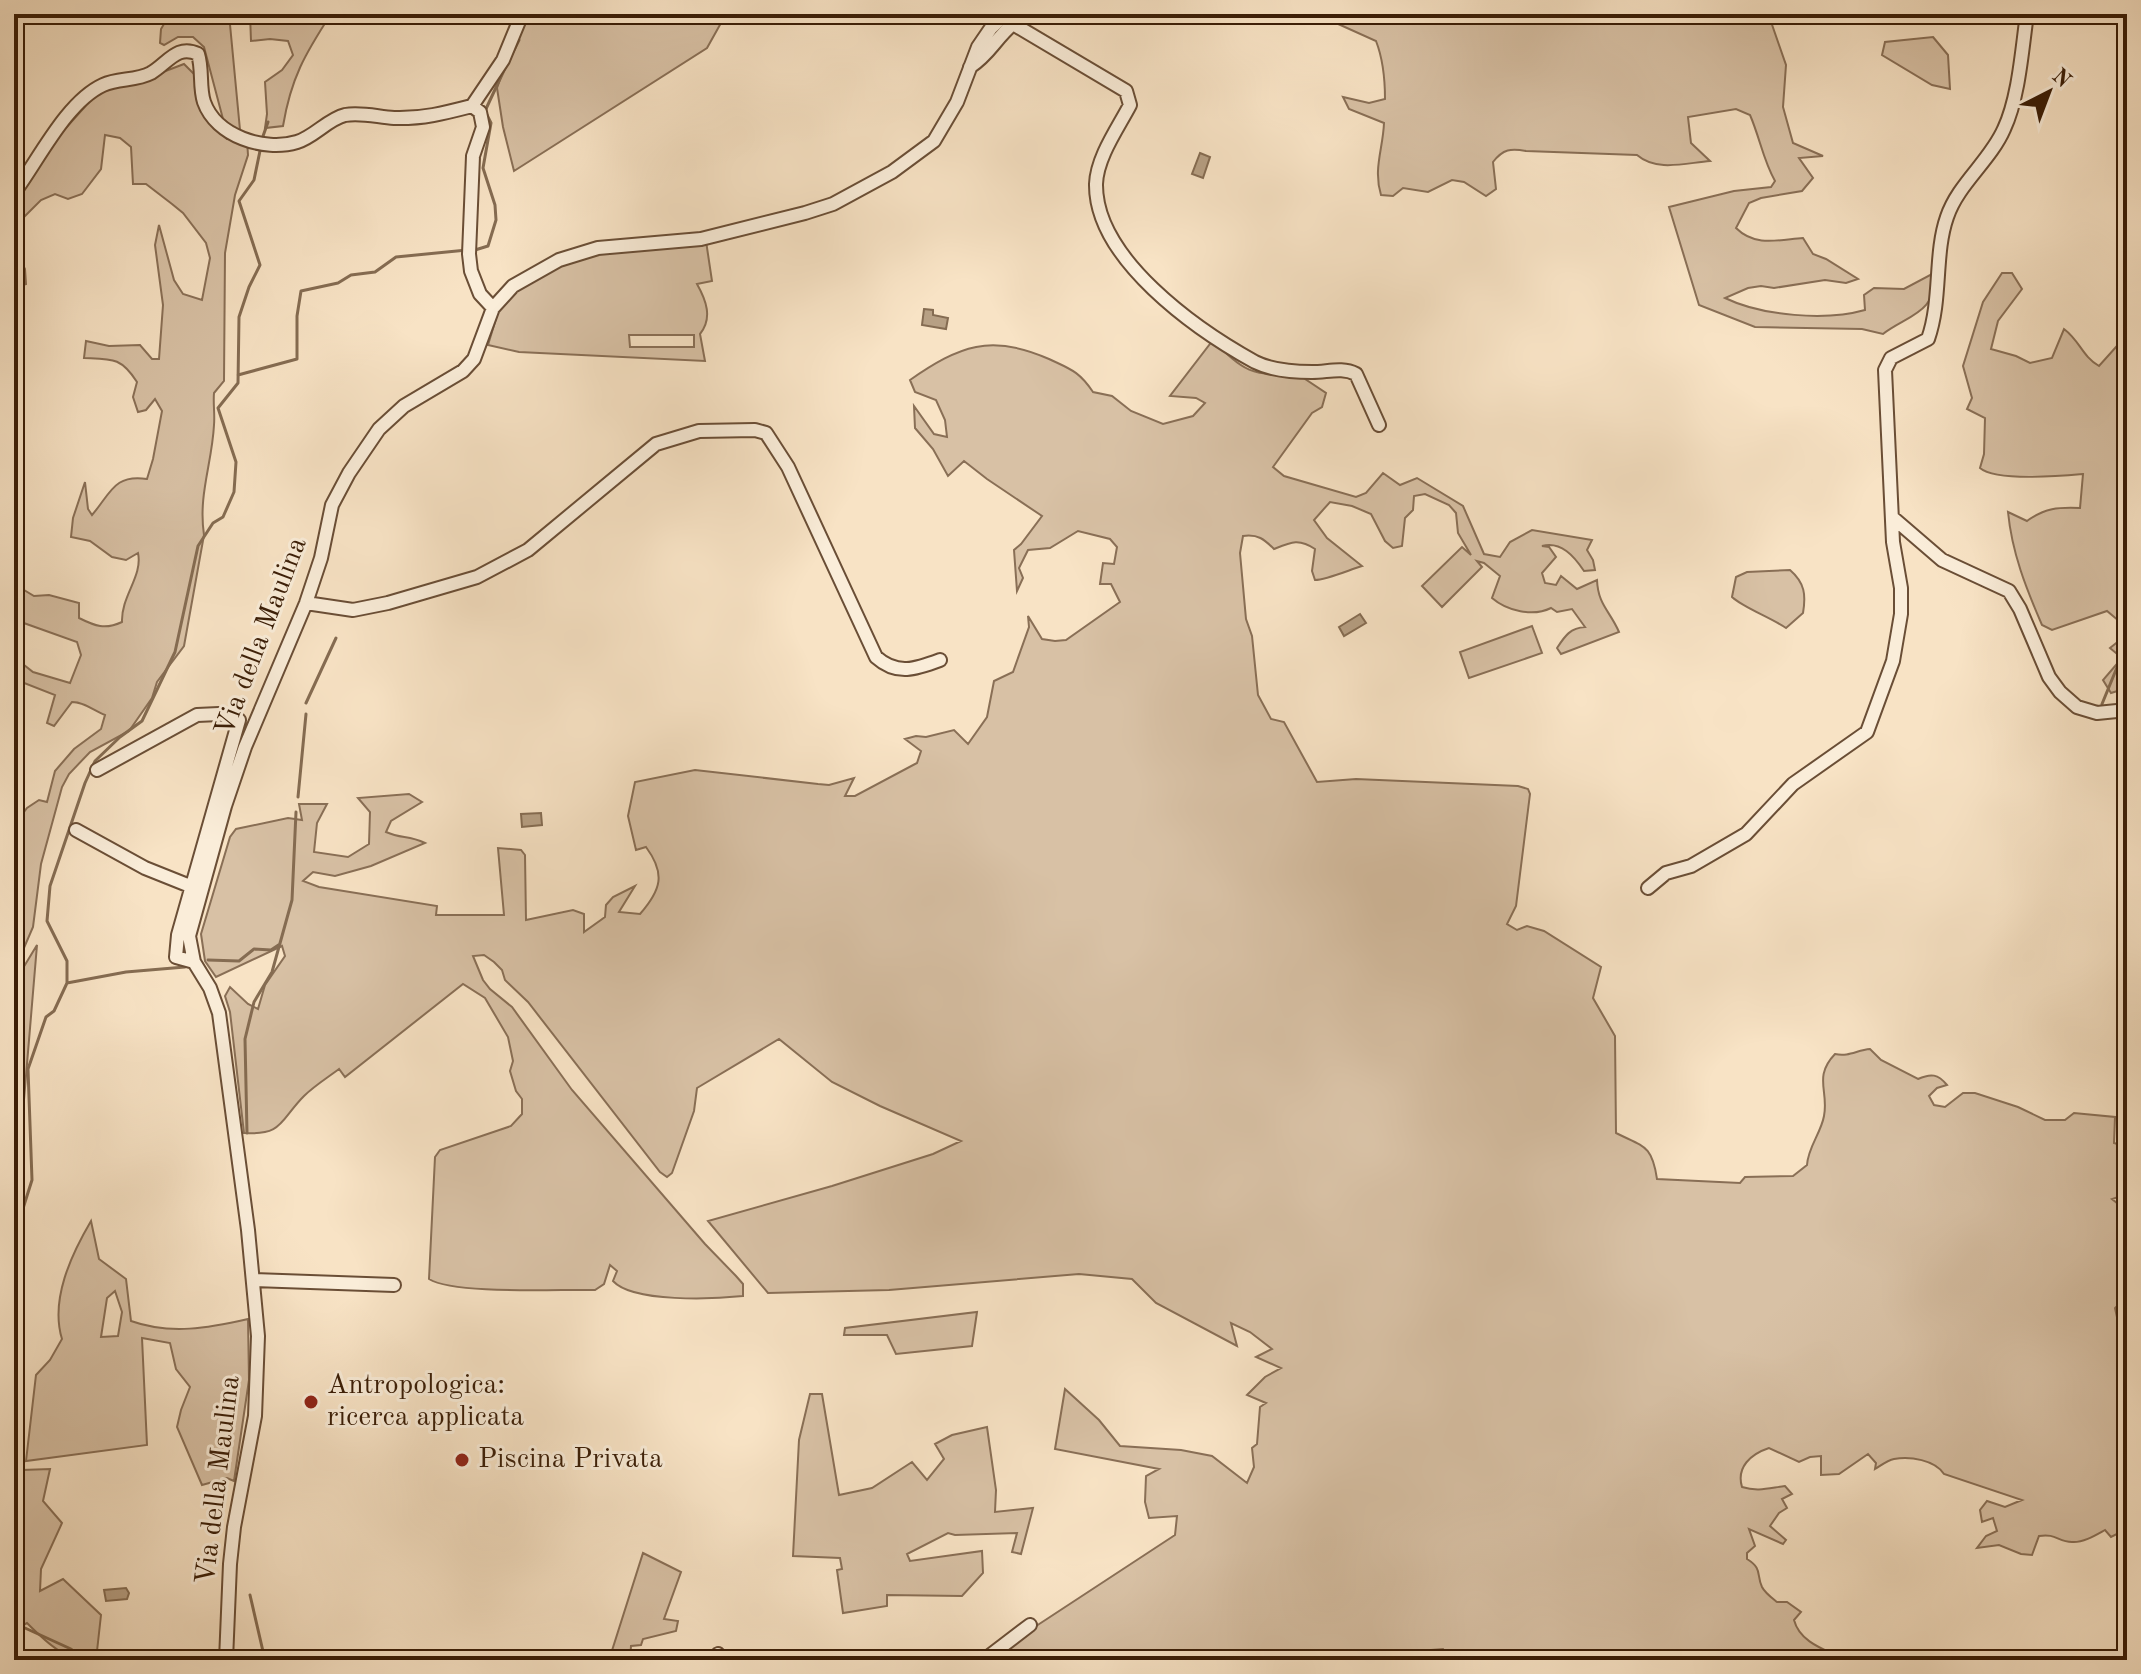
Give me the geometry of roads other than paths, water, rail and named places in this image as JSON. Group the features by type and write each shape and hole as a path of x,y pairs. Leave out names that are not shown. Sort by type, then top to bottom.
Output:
{"street":[{"path":"14,193 82,100 101,86 153,72 181,50 198,54 202,68 202,95 218,127 267,145 297,142 343,116 363,114 429,118 472,106 503,60 522,14"},
{"name":"Via della Maulina","path":"226,1660 234,1527 255,1416 258,1336 254,1280 219,1013 210,988 194,962 189,936 196,889 245,747 306,603 321,558 332,505 379,429 404,406 463,371 474,359 493,308 513,286 559,260 598,248 715,236 805,213 867,187 934,141 957,102 978,47 1006,14"},
{"path":"1648,888 1666,873 1691,866 1746,834 1793,784 1867,732 1893,661 1901,614 1892,517 1885,370 1891,358 1928,339 1938,304 1946,220 1953,202 2005,129 2027,14"},
{"path":"970,67 986,57 999,35 1013,24 1126,91 1130,105 1098,170 1096,186 1104,220 1126,258 1175,311 1255,362 1267,367 1310,372 1344,369 1356,374 1379,425"},
{"path":"472,106 480,112 483,127 473,156 471,271 480,294 493,308"},
{"path":"306,603 353,610 477,577 528,550 656,444 699,431 755,430 766,433 788,467 876,657 895,669 906,670 940,660"},
{"path":"1892,517 1942,560 2009,591 2049,677 2077,707 2097,713 2127,710"},
{"path":"76,830 145,868 196,889 239,720 219,714 197,715 97,770"},
{"path":"254,1280 394,1285"},
{"path":"984,1660 1030,1625"}],"waterway":[{"path":"511,56 519,40"},
{"path":"475,250 488,246 496,220 495,205 483,168 491,123 485,111 506,66"},
{"path":"262,139 268,122"},
{"path":"14,1237 32,1180 28,1069 46,1017 54,1011 67,983 67,961 47,921 50,886 95,761 142,721 175,652 198,546 213,523 223,517 234,492 236,462 218,408 238,383 239,317 260,265 239,201 254,180 261,146"},
{"path":"238,375 297,359 297,316 301,291 338,283 351,275 375,272 396,257 467,250"},
{"path":"306,703 336,638"},
{"path":"2102,704 2127,643"},
{"path":"298,797 306,714"},
{"path":"247,1133 245,1039 254,1002 272,972 292,900 296,812"},
{"path":"208,960 239,961 254,949 271,950 280,944"},
{"path":"67,983 126,972 185,967"},
{"path":"14,1341 19,1387 14,1417"},
{"path":"250,1595 265,1660"},
{"path":"14,1623 71,1649 81,1660"}],"place":[{"name":"Antropologica: ricerca applicata","path":"311,1402"},
{"name":"Piscina Privata","path":"462,1460"}]}
